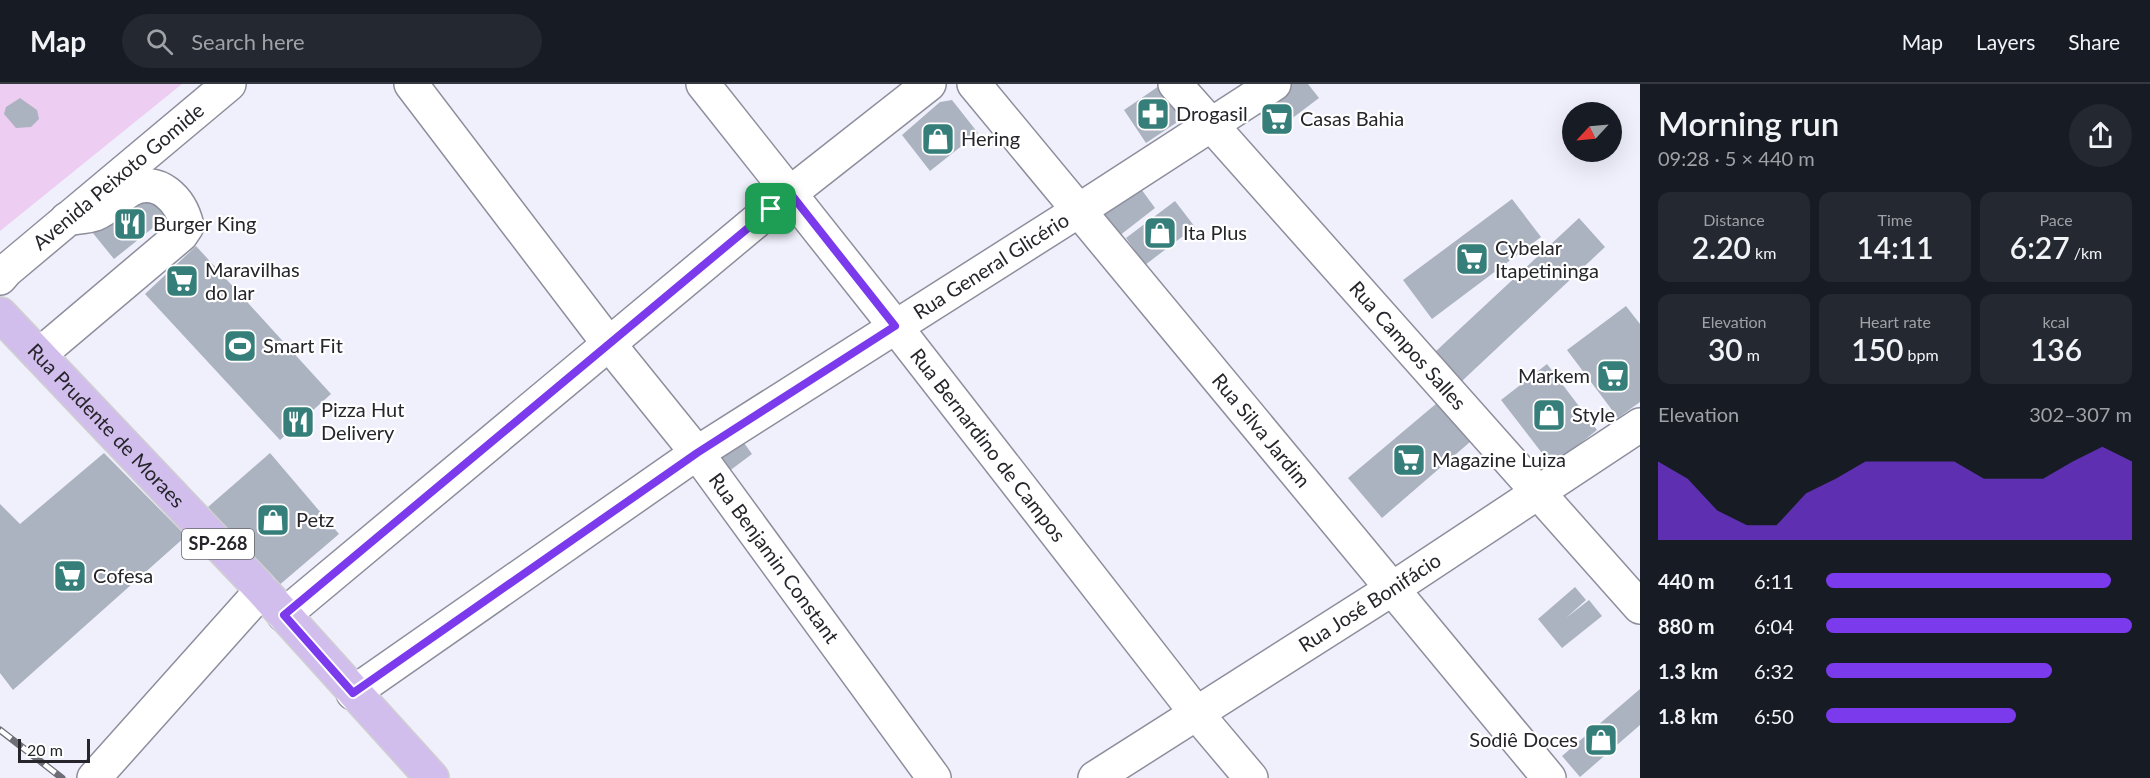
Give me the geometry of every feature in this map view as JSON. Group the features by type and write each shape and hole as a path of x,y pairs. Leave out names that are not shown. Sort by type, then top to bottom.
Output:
{"main road":[{"name":"Rua Prudente de Moraes","path":"2,313 262,590 432,778"}],"street":[{"name":"Rua Benjamin Constant","path":"411,84 609,344 697,453 934,778"},
{"name":"Rua Bernardino de Campos","path":"703,84 1197,714 1251,778"},
{"path":"284,615 790,193 929,84"},
{"name":"Rua Silva Jardim","path":"974,84 1549,778"},
{"name":"Rua Campos Salles","path":"1175,84 1640,607"},
{"name":"Rua General Glicério","path":"353,693 697,453 1078,212 1274,84"},
{"path":"188,85 197,91 214,91 228,85"},
{"path":"173,131 190,104 188,85"},
{"name":"Avenida Peixoto Gomide","path":"2,273 228,85"},
{"path":"39,355 181,235 187,226 178,202 166,192 152,185 130,190 94,214 68,219"},
{"name":"Rua José Bonifácio","path":"1095,778 1392,589 1640,425"},
{"path":"94,778 262,590"}],"shaded area":[{"path":"0,84 182,84 0,231"}],"building":[{"name":"Casas Bahia","path":"1287,84 1308,84 1319,98 1274,132 1254,107"},
{"name":"Drogasil","path":"1159,86 1182,119 1146,143 1124,110"},
{"path":"20,98 37,110 39,119 31,127 16,128 4,114 6,107"},
{"name":"Hering","path":"952,100 978,133 930,171 902,135 940,102"},
{"path":"1136,182 1155,208 1119,236 1099,210"},
{"name":"Burger King","path":"146,188 169,215 114,259 92,232"},
{"name":"Cybelar Itapetininga","path":"1512,199 1541,237 1432,319 1403,280"},
{"name":"Ita Plus","path":"1175,201 1195,227 1145,265 1126,238"},
{"path":"1579,218 1605,247 1462,381 1435,352"},
{"path":"196,246 331,394 280,440 145,294"},
{"name":"Markem","path":"1626,306 1640,324 1640,402 1618,418 1567,350"},
{"name":"Style","path":"1547,364 1597,430 1552,466 1501,400"},
{"name":"Magazine Luiza","path":"1437,403 1470,442 1382,518 1348,478"},
{"path":"739,436 752,454 724,475 711,457"},
{"name":"Cofesa","path":"104,453 186,536 13,690 0,673 0,504 20,524"},
{"name":"Petz","path":"270,453 339,534 277,587 208,507"},
{"path":"1575,587 1586,600 1566,618 1589,600 1602,616 1562,648 1538,619"},
{"name":"Sodiê Doces","path":"1640,689 1640,725 1580,777 1562,756"}],"railway":[{"path":"0,730 62,778"}],"place":[{"name":"Drogasil","path":"1153,114"},
{"name":"Casas Bahia","path":"1277,119"},
{"name":"Hering","path":"938,139"},
{"name":"Burger King","path":"130,224"},
{"name":"Ita Plus","path":"1160,233"},
{"name":"Cybelar Itapetininga","path":"1472,259"},
{"name":"Maravilhas do lar","path":"182,281"},
{"name":"Smart Fit","path":"240,346"},
{"name":"Markem","path":"1613,376"},
{"name":"Style","path":"1549,415"},
{"name":"Pizza Hut Delivery","path":"298,422"},
{"name":"Magazine Luiza","path":"1409,460"},
{"name":"Petz","path":"273,520"},
{"name":"Cofesa","path":"70,576"},
{"name":"Sodiê Doces","path":"1601,740"}],"route":[{"path":"790,193 895,326 697,453 353,693 284,615 771,209 790,193"}]}
